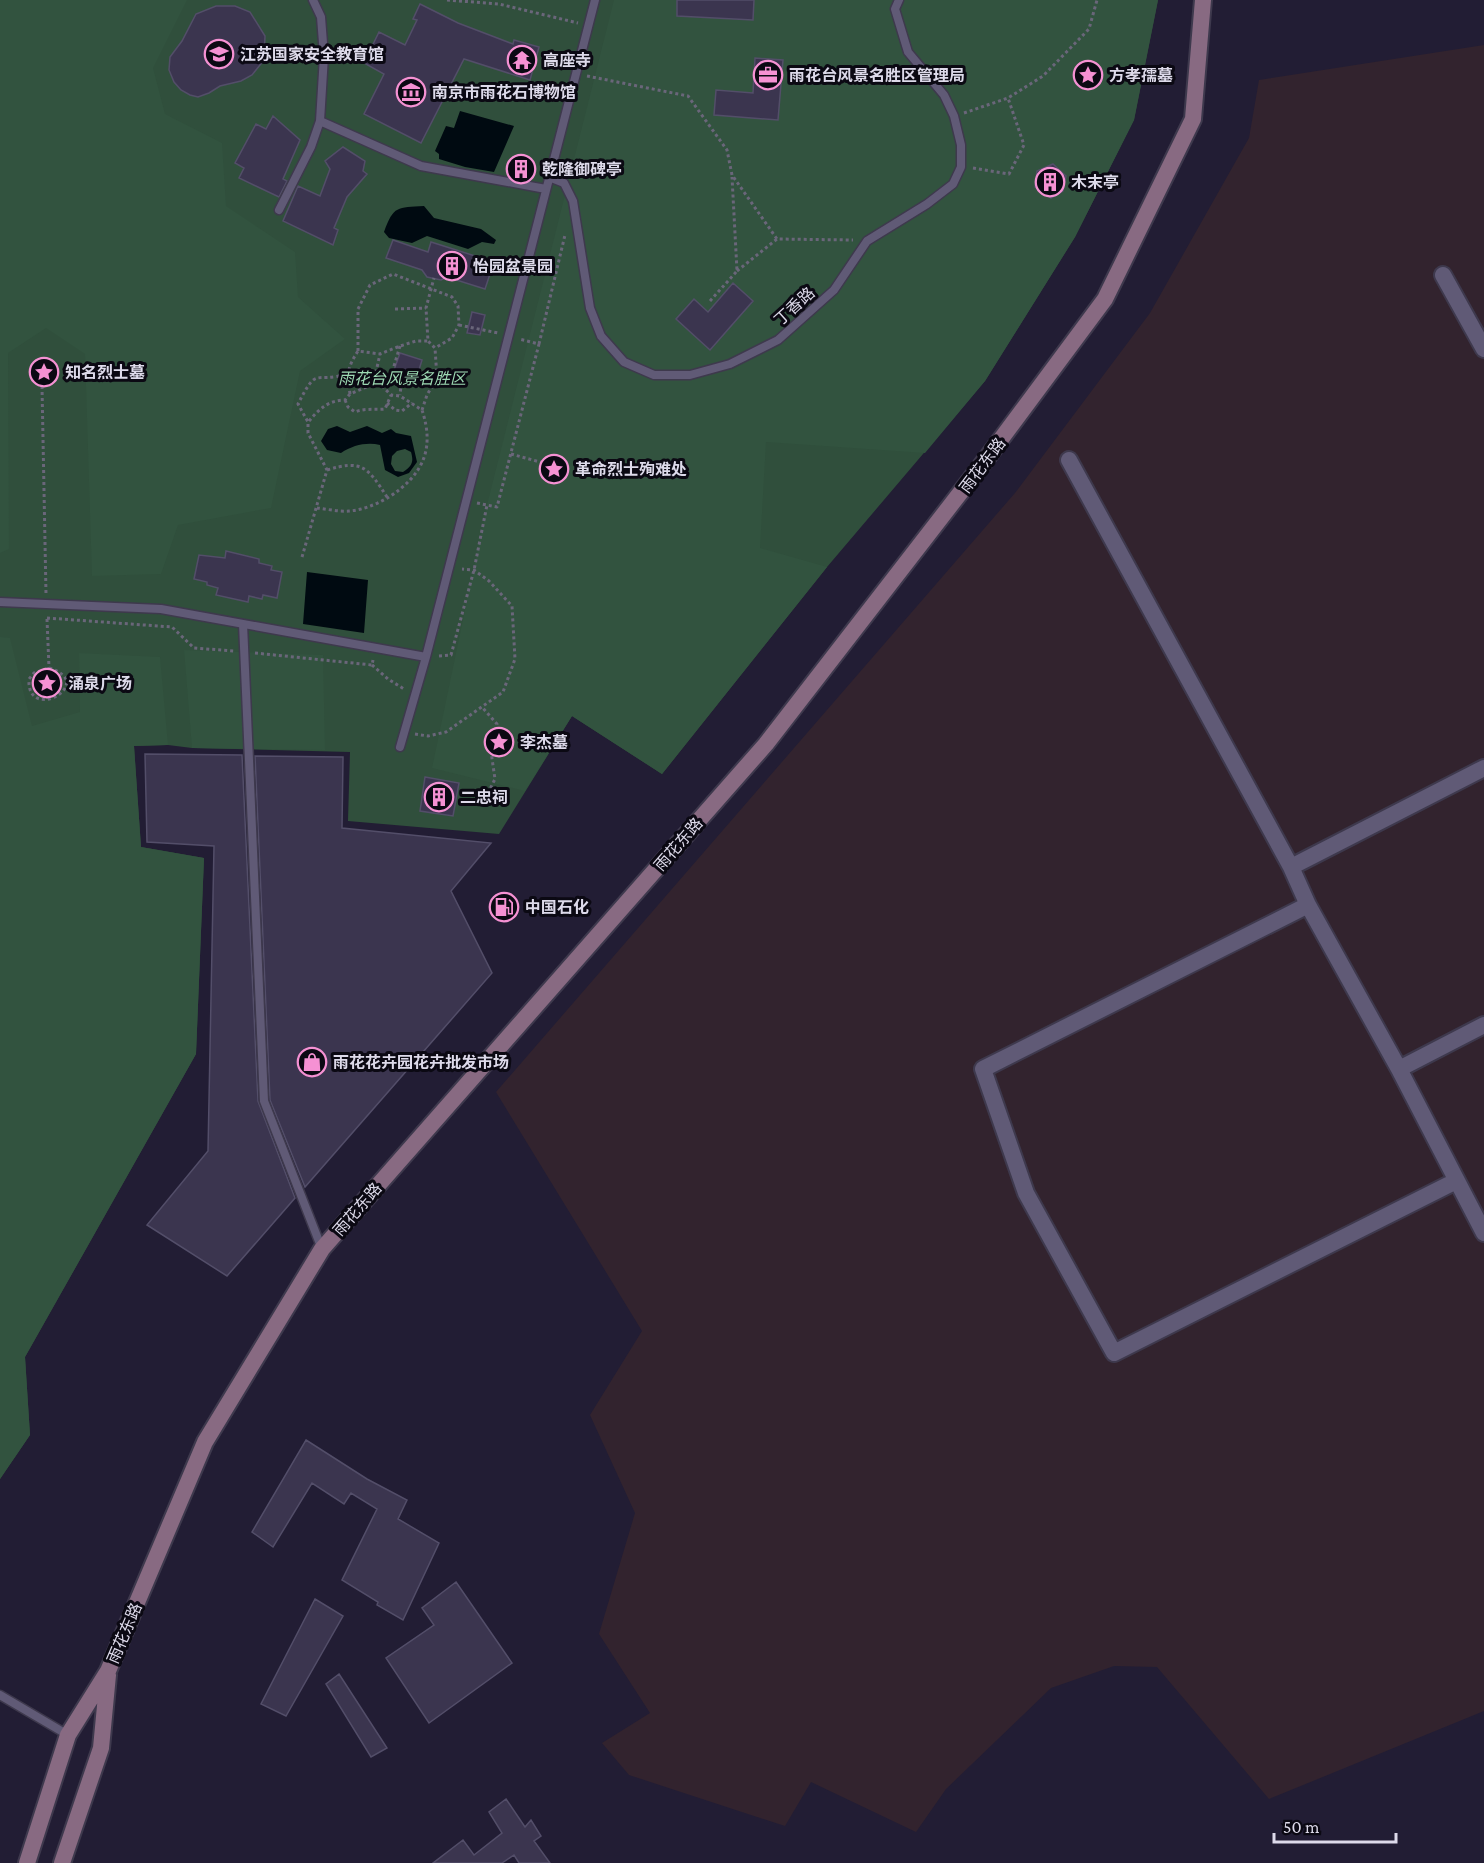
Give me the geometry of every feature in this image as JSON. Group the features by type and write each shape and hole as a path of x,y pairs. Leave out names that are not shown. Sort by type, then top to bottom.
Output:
{"main road":[{"name":"雨花东路","path":"27,1863 68,1735 108,1671 205,1442 322,1248 766,744 981,466 1105,299 1192,119 1203,0"},
{"name":"雨花东路","path":"62,1863 101,1748 108,1671"}],"street":[{"path":"1443,275 1484,349"},
{"path":"1069,460 1291,867 1308,904 1399,1069 1484,1233"},
{"path":"1291,867 1484,768"},
{"path":"1308,904 983,1069 1026,1193 1114,1353 1456,1181"},
{"path":"1399,1069 1484,1025"}],"lane":[{"path":"279,210 311,147 320,121 324,56 321,17 313,0"},
{"path":"400,747 426,657 595,0"},
{"path":"899,0 895,9 908,52 944,95 954,116 961,145 961,167"},
{"path":"320,121 421,166 546,189"},
{"name":"丁香路","path":"549,177 564,183 573,201 590,308 601,336 624,362 654,375 690,375 730,364 778,340 834,290 867,241 927,204 953,184 961,167"},
{"path":"0,602 161,609 426,657"},
{"path":"243,624 264,1101 322,1248"},
{"path":"0,1695 68,1735"}],"path":[{"path":"447,0 500,2 588,26"},
{"path":"954,116 1008,98 1042,76 1071,50 1089,29 1097,0"},
{"path":"576,74 688,96 727,150 732,175 737,271"},
{"path":"961,167 1009,174 1024,144 1008,98"},
{"path":"732,175 777,239"},
{"path":"466,501 497,507 565,234"},
{"path":"710,301 737,271 777,239 867,241"},
{"path":"350,394 347,374 349,365 358,351 358,309 370,285 393,273 452,297 458,306 459,325 452,338 435,348"},
{"path":"422,410 427,395 437,378 435,348 428,340 426,308 434,278"},
{"path":"395,309 426,308"},
{"path":"459,325 539,344"},
{"path":"358,351 380,354 416,341 428,340"},
{"path":"400,346 391,376 401,386 400,396"},
{"path":"317,508 349,511 376,504 408,483 420,468 427,449 428,426 422,410 400,396 391,395 378,382 376,372 380,354"},
{"path":"302,557 327,470 308,433 308,422 298,404 309,382 316,377 337,377 347,374"},
{"path":"345,400 350,394 378,382"},
{"path":"42,386 49,668"},
{"path":"345,400 348,407 355,412 363,408 373,411 385,409 391,395"},
{"path":"308,422 328,404 337,400 345,400"},
{"path":"387,403 395,410 402,411 412,403"},
{"path":"511,454 547,464"},
{"path":"327,470 345,465 359,465 374,476 387,497"},
{"path":"426,657 451,655 474,570 487,505"},
{"path":"404,732 428,736 446,732 503,692 515,659 512,606 489,581 474,570 449,567"},
{"path":"47,618 172,627 194,648 372,665 407,691 416,692"},
{"path":"372,665 375,648"},
{"path":"49,668 58,670 65,676 67,684 58,696 42,699 33,694 28,687 29,679 34,673 49,668"},
{"path":"464,795 477,796 488,793 495,779 490,745 497,724 482,707"}],"shaded area":[{"path":"1484,45 1484,1711 1269,1799 1157,1667 1114,1666 1051,1688 946,1789 916,1832 811,1782 785,1826 629,1775 602,1743 650,1713 599,1634 635,1513 590,1415 642,1331 496,1092 1015,493 1150,313 1249,138 1259,80"},
{"path":"460,111 514,126 494,172 465,167 439,159 439,154 435,151 446,126 454,128"},
{"path":"424,206 434,218 481,229 496,240 494,244 482,242 468,249 427,236 412,243 389,238 384,232 394,212 402,208"},
{"path":"337,426 350,432 367,426 382,433 391,429 396,433 411,436 417,462 409,473 398,477 385,470 380,445 360,445 341,453 327,450 321,441 328,429","holes":["405,449 411,452 410,466 403,472 395,471 391,464 392,456 397,451"]},
{"path":"307,572 368,580 364,633 303,624"},
{"path":"49,673 55,674 62,680 61,687 48,695 34,691 33,680"}],"green space":[{"name":"雨花台风景名胜区","path":"0,0 1158,0 1134,120 1075,237 985,381 827,567 662,774 572,716 499,834 348,821 350,752 192,748 168,745 134,746 141,847 204,858 196,1054 25,1357 30,1435 0,1479"},
{"path":"0,0 187,0 153,68 165,114 222,143 226,206 295,252 298,297 345,339 300,371 271,508 178,525 161,574 92,576 85,354 46,328 8,353 9,549 0,553"},
{"path":"614,0 1158,0 1134,120 1075,237 985,381 925,453 766,442 760,548 827,567 662,774 572,716 525,791 432,768 487,505"},
{"path":"0,637 10,638 32,726 80,712 79,653 160,657 168,745 134,746 141,847 204,858 196,1054 25,1357 30,1435 0,1479"},
{"path":"184,650 323,655 325,750 192,748"}],"building":[{"path":"677,0 754,0 753,20 677,16"},
{"path":"420,4 458,23 513,44 514,40 539,47 530,80 464,59 421,143 364,114 384,74 364,63 379,32 405,45 417,20 413,19"},
{"name":"江苏国家安全教育馆","path":"216,6 235,6 250,12 265,36 264,60 252,75 241,81 220,86 198,97 181,90 174,82 169,70 170,57 182,41 196,14"},
{"name":"雨花台风景名胜区管理局","path":"755,58 783,60 778,120 714,115 716,90 753,93"},
{"path":"273,116 300,140 283,179 287,181 279,197 239,178 244,168 235,163 256,124 266,129"},
{"path":"343,147 365,161 363,171 367,174 347,197 334,228 338,230 333,245 283,221 298,186 320,196 330,169 325,161"},
{"name":"乾隆御碑亭","path":"514,159 531,163 528,178 512,175"},
{"name":"木末亭","path":"1053,164 1066,176 1063,191 1051,198 1035,187 1037,171"},
{"name":"怡园盆景园","path":"393,240 428,252 431,242 494,262 485,289 447,277 441,280 427,277 422,270 386,258"},
{"path":"733,283 753,301 710,350 676,319 694,299 708,312"},
{"path":"472,312 485,315 480,335 467,333"},
{"path":"400,353 422,360 415,383 392,376"},
{"path":"226,551 259,559 259,563 272,566 271,570 282,572 277,598 263,595 262,599 249,596 248,602 216,595 218,588 194,579 199,555 225,558"},
{"path":"145,754 242,755 258,1101 295,1198 227,1276 147,1225 208,1151 214,846 147,842"},
{"name":"雨花花卉园花卉批发市场","path":"255,756 343,757 342,828 491,843 451,891 492,973 305,1187 270,1100"},
{"name":"二忠祠","path":"425,777 459,783 453,816 420,811"},
{"path":"306,1440 367,1479 407,1500 398,1519 439,1543 403,1620 342,1580 377,1509 351,1493 344,1504 312,1483 273,1547 252,1532"},
{"path":"456,1582 512,1663 429,1723 386,1658 434,1625 422,1608"},
{"path":"315,1599 343,1616 286,1716 261,1704"},
{"path":"339,1674 387,1748 371,1757 326,1684"},
{"path":"506,1799 525,1827 531,1820 541,1836 534,1841 550,1863 519,1863 514,1855 502,1863 433,1863 463,1840 474,1855 502,1833 489,1812"}],"place":[{"name":"江苏国家安全教育馆","path":"219,54"},
{"name":"高座寺","path":"522,60"},
{"name":"雨花台风景名胜区管理局","path":"768,75"},
{"name":"方孝孺墓","path":"1088,75"},
{"name":"南京市雨花石博物馆","path":"411,92"},
{"name":"乾隆御碑亭","path":"521,169"},
{"name":"木末亭","path":"1050,182"},
{"name":"怡园盆景园","path":"452,266"},
{"name":"知名烈士墓","path":"44,372"},
{"name":"革命烈士殉难处","path":"554,469"},
{"name":"涌泉广场","path":"47,683"},
{"name":"李杰墓","path":"499,742"},
{"name":"二忠祠","path":"439,797"},
{"name":"中国石化","path":"504,907"},
{"name":"雨花花卉园花卉批发市场","path":"312,1062"}]}
